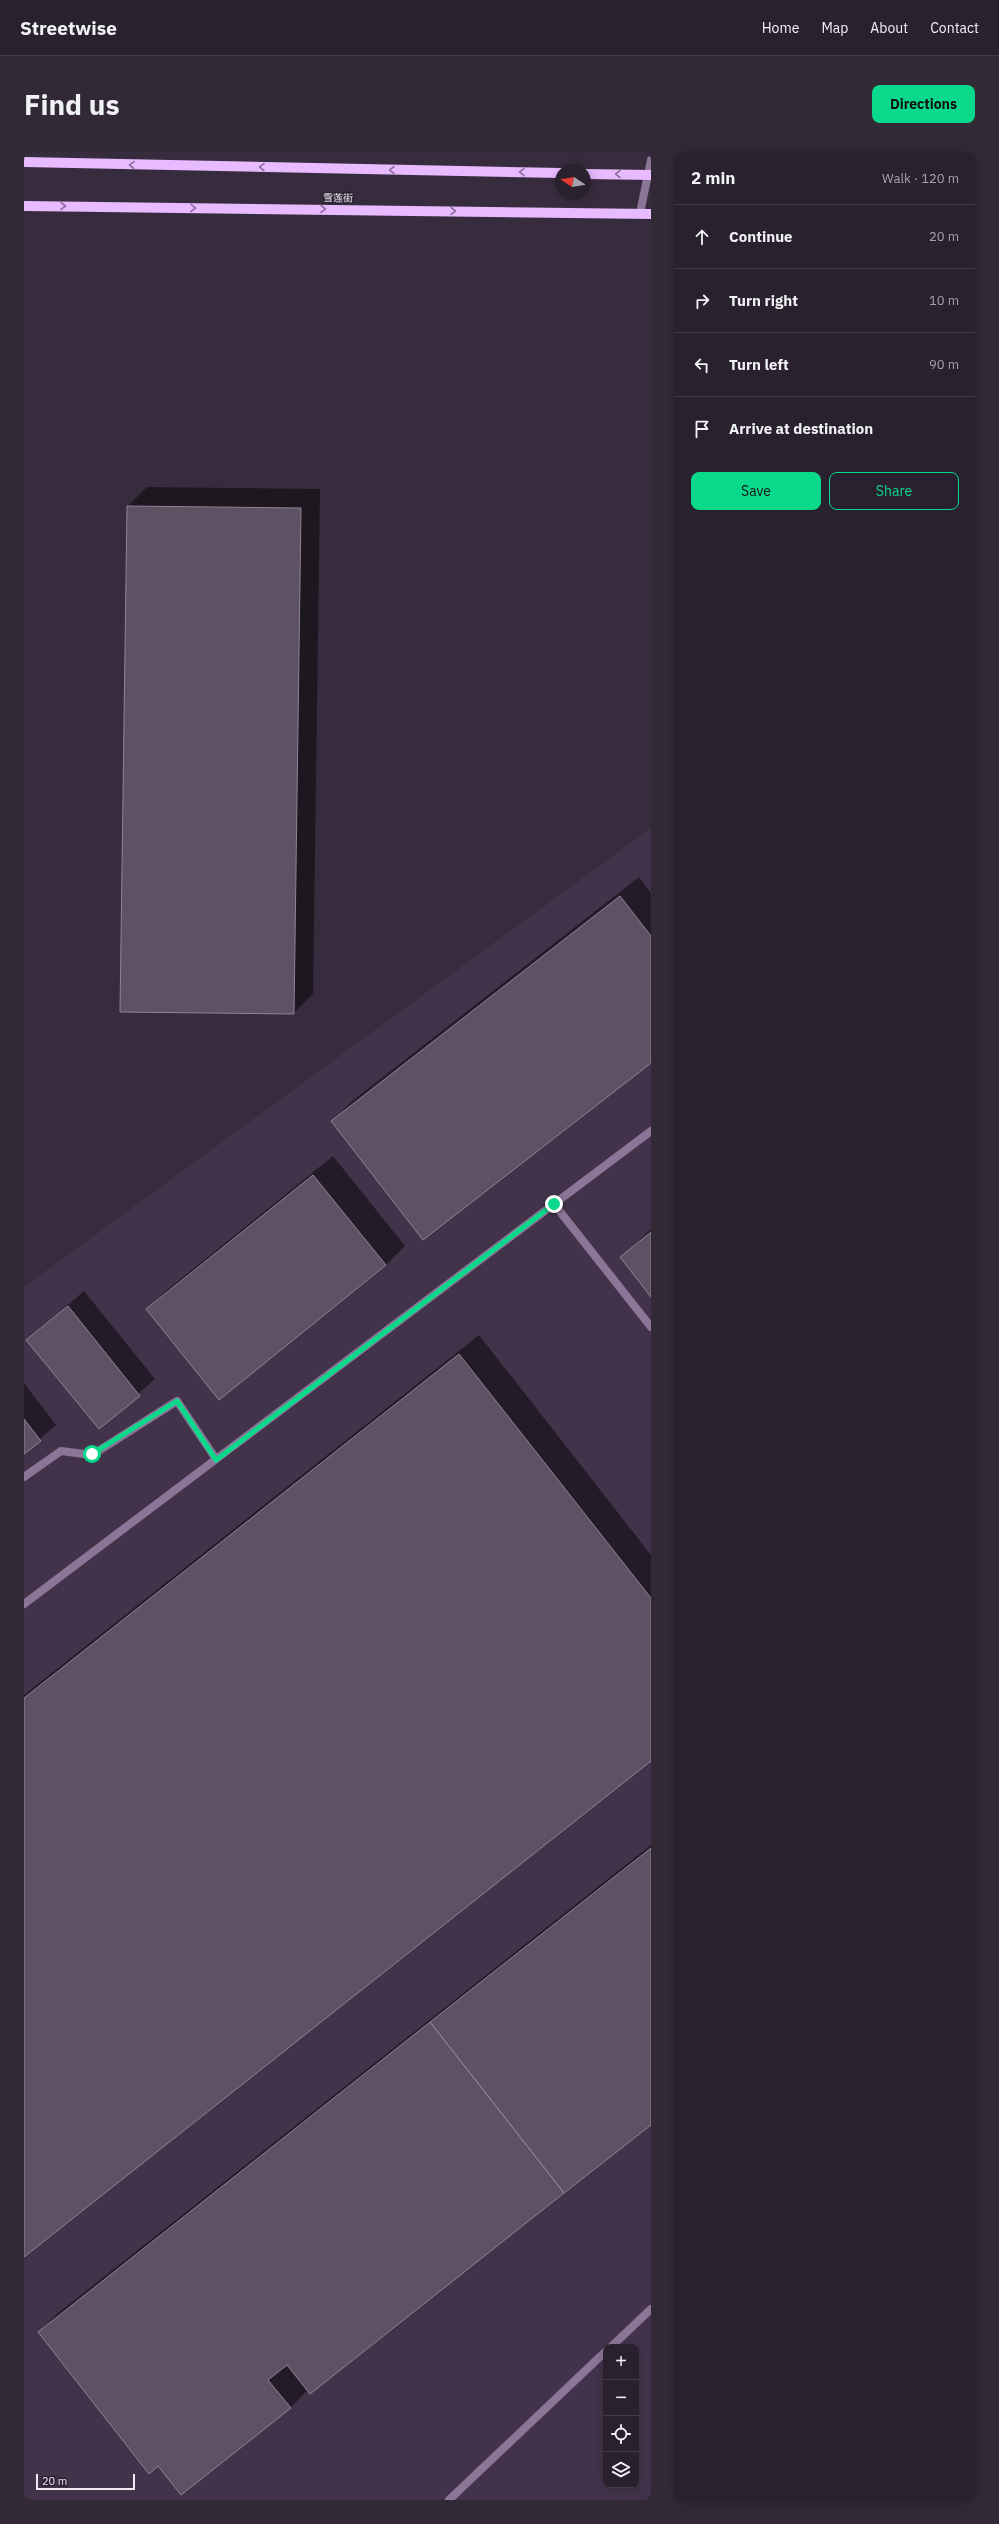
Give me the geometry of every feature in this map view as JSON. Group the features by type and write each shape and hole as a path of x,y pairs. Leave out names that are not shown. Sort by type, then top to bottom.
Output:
{"main road":[{"path":"24,162 555,173"},
{"path":"591,174 650,175"},
{"name":"雪莲街","path":"24,206 651,214"}],"street":[{"path":"640,213 650,175 651,160"},
{"path":"24,1604 651,1130"},
{"path":"554,1204 651,1327"},
{"path":"24,1477 61,1451 92,1454 177,1401 216,1460"},
{"path":"614,2344 651,2309"},
{"path":"449,2500 603,2354"}],"shaded area":[{"path":"651,828 651,2500 24,2500 24,1287"}],"building":[{"path":"127,506 301,508 294,1014 120,1012"},
{"path":"620,896 651,936 651,1063 423,1240 331,1121"},
{"path":"313,1175 386,1265 219,1400 146,1309"},
{"path":"651,1232 651,1297 620,1257"},
{"path":"68,1306 140,1396 99,1429 26,1340"},
{"path":"459,1354 651,1598 651,1761 24,2257 24,1698"},
{"path":"24,1419 41,1441 24,1454"},
{"path":"651,1848 651,2125 564,2193 430,2022"},
{"path":"430,2022 564,2193 310,2394 287,2365 268,2380 291,2408 181,2495 158,2466 149,2474 38,2332"}],"route":[{"path":"92,1454 177,1401 216,1460 554,1204"}]}
